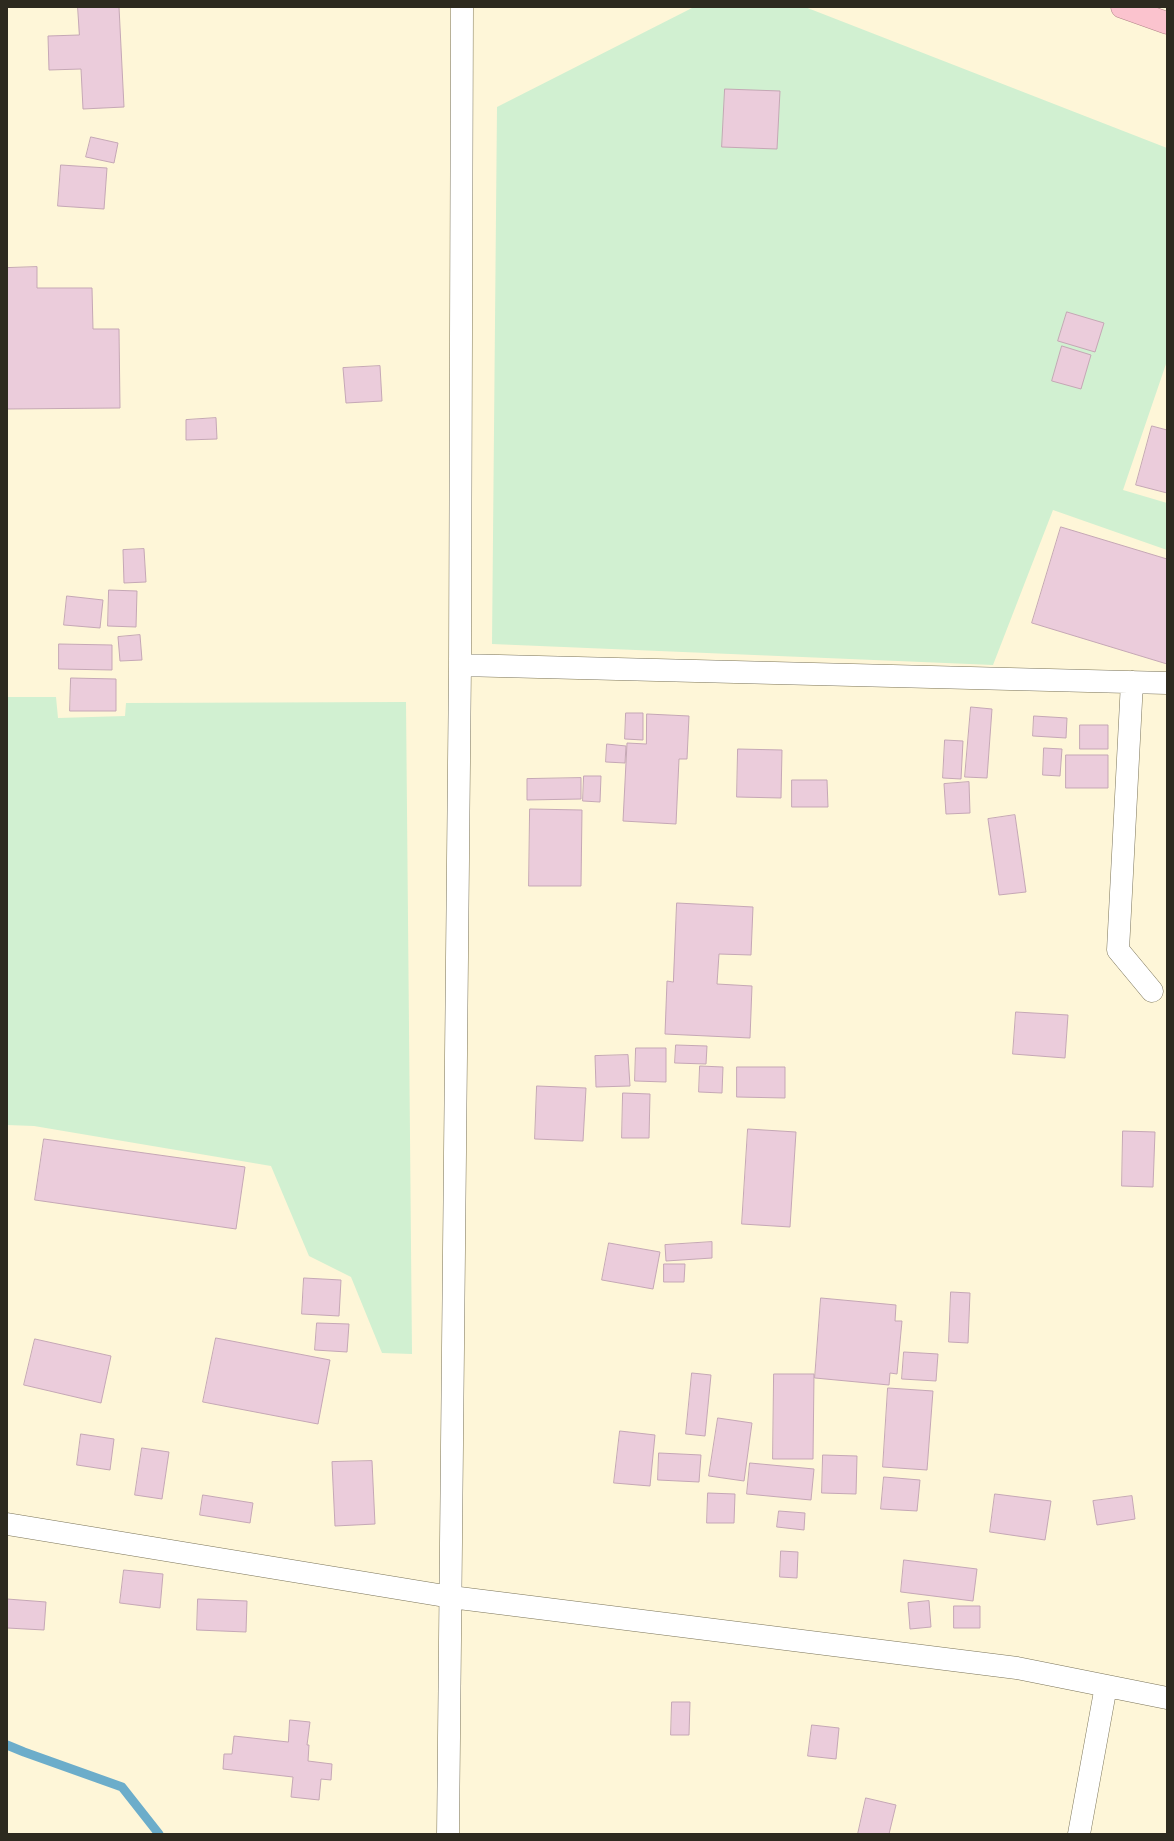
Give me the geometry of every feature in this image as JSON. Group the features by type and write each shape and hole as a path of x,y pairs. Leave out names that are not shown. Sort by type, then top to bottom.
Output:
{"highway":[{"path":"1122,7 1167,23"}],"street":[{"path":"448,1834 460,666 462,7"},
{"path":"460,666 1167,683"},
{"path":"1132,682 1118,950 1152,991"},
{"path":"7,1524 451,1597 1017,1668 1167,1698"},
{"path":"1079,1834 1106,1686"}],"green space":[{"path":"694,7 805,7 1167,148 1167,361 1123,490 1167,503 1167,550 1053,510 993,665 492,644 497,107"},
{"path":"7,697 56,697 58,718 125,716 126,703 406,702 412,1354 382,1353 351,1277 309,1256 271,1166 34,1126 7,1125"}],"building":[{"path":"78,7 119,7 124,107 83,109 81,69 49,70 48,36 79,35"},
{"path":"725,89 780,91 777,149 722,147"},
{"path":"91,137 118,143 114,163 86,157"},
{"path":"61,165 107,168 104,209 58,206"},
{"path":"37,267 37,288 92,288 93,329 119,329 120,408 7,409 7,268"},
{"path":"1067,312 1104,323 1095,352 1058,341"},
{"path":"1062,346 1091,355 1081,389 1052,381"},
{"path":"380,366 382,401 346,403 343,368"},
{"path":"216,418 217,439 186,440 186,420"},
{"path":"1152,426 1167,430 1167,493 1136,485"},
{"path":"1061,527 1167,559 1167,664 1032,623"},
{"path":"144,549 146,582 124,583 123,550"},
{"path":"109,590 137,591 136,627 108,626"},
{"path":"67,596 103,600 100,628 64,625"},
{"path":"140,635 142,660 120,661 118,637"},
{"path":"59,644 112,645 112,670 59,669"},
{"path":"71,678 116,679 116,711 70,711"},
{"path":"971,707 992,709 987,778 965,777"},
{"path":"626,713 643,713 643,740 625,739"},
{"path":"647,714 689,716 687,759 679,759 676,824 623,821 627,743 646,744"},
{"path":"1034,716 1067,718 1066,738 1033,736"},
{"path":"1080,725 1108,725 1108,749 1080,749"},
{"path":"945,740 963,741 961,779 943,778"},
{"path":"607,744 626,746 625,763 606,762"},
{"path":"1044,748 1062,749 1060,776 1043,775"},
{"path":"738,749 782,750 781,798 737,797"},
{"path":"1066,755 1108,755 1108,788 1066,788"},
{"path":"584,776 601,776 600,802 583,801"},
{"path":"581,778 581,799 527,800 527,779"},
{"path":"792,780 827,780 828,807 792,807"},
{"path":"969,782 970,813 946,814 944,784"},
{"path":"530,809 582,810 581,886 529,886"},
{"path":"1015,815 1026,892 999,895 988,819"},
{"path":"677,903 753,907 751,955 719,954 717,984 752,986 750,1038 665,1034 667,981 673,982"},
{"path":"1016,1012 1068,1015 1065,1058 1013,1054"},
{"path":"676,1045 707,1046 706,1064 675,1063"},
{"path":"636,1048 666,1048 666,1082 635,1081"},
{"path":"628,1055 630,1086 596,1087 595,1056"},
{"path":"700,1066 723,1067 722,1093 699,1092"},
{"path":"737,1067 785,1067 785,1098 737,1097"},
{"path":"537,1086 586,1088 583,1141 535,1139"},
{"path":"623,1093 650,1094 649,1138 622,1138"},
{"path":"748,1129 796,1132 790,1227 742,1224"},
{"path":"1123,1131 1155,1132 1153,1187 1122,1186"},
{"path":"44,1139 245,1167 236,1229 35,1200"},
{"path":"712,1242 712,1258 666,1261 665,1245"},
{"path":"609,1243 660,1252 653,1289 602,1280"},
{"path":"664,1264 685,1264 684,1282 664,1282"},
{"path":"304,1278 341,1280 339,1316 302,1314"},
{"path":"951,1292 970,1293 968,1343 949,1342"},
{"path":"821,1298 896,1305 895,1321 902,1321 897,1374 890,1373 889,1385 815,1378"},
{"path":"317,1323 349,1324 347,1352 315,1350"},
{"path":"216,1338 330,1360 318,1424 203,1402"},
{"path":"35,1339 111,1356 101,1403 24,1385"},
{"path":"904,1352 938,1354 936,1381 902,1379"},
{"path":"692,1373 711,1375 705,1436 686,1434"},
{"path":"774,1374 814,1374 813,1459 773,1459"},
{"path":"888,1388 933,1391 927,1470 883,1467"},
{"path":"718,1418 752,1423 744,1481 709,1476"},
{"path":"620,1431 655,1435 650,1486 614,1483"},
{"path":"81,1434 114,1439 110,1470 77,1465"},
{"path":"142,1448 169,1452 162,1499 135,1495"},
{"path":"659,1453 701,1455 699,1482 658,1480"},
{"path":"823,1455 857,1456 856,1494 822,1493"},
{"path":"372,1461 375,1524 335,1526 332,1462"},
{"path":"750,1463 814,1469 811,1500 747,1494"},
{"path":"884,1477 920,1480 917,1511 881,1509"},
{"path":"708,1493 735,1494 734,1523 707,1523"},
{"path":"995,1494 1051,1501 1045,1540 990,1532"},
{"path":"203,1495 253,1503 250,1523 200,1515"},
{"path":"1132,1496 1135,1519 1097,1525 1093,1501"},
{"path":"779,1511 805,1513 804,1530 777,1527"},
{"path":"781,1551 798,1552 797,1578 780,1577"},
{"path":"904,1560 977,1569 973,1601 901,1592"},
{"path":"124,1570 163,1574 160,1608 120,1603"},
{"path":"7,1599 46,1602 44,1630 7,1628"},
{"path":"198,1599 247,1601 246,1632 197,1630"},
{"path":"929,1601 931,1627 910,1629 908,1603"},
{"path":"954,1606 980,1606 980,1628 954,1628"},
{"path":"672,1702 690,1702 689,1735 671,1735"},
{"path":"290,1720 310,1722 307,1745 309,1745 308,1761 332,1764 331,1780 321,1779 319,1800 291,1797 293,1777 223,1769 224,1754 232,1754 234,1736 288,1742"},
{"path":"812,1725 839,1728 836,1759 808,1756"},
{"path":"866,1798 896,1805 889,1834 858,1834"}],"waterway":[{"path":"7,1745 122,1787 159,1834"}]}
